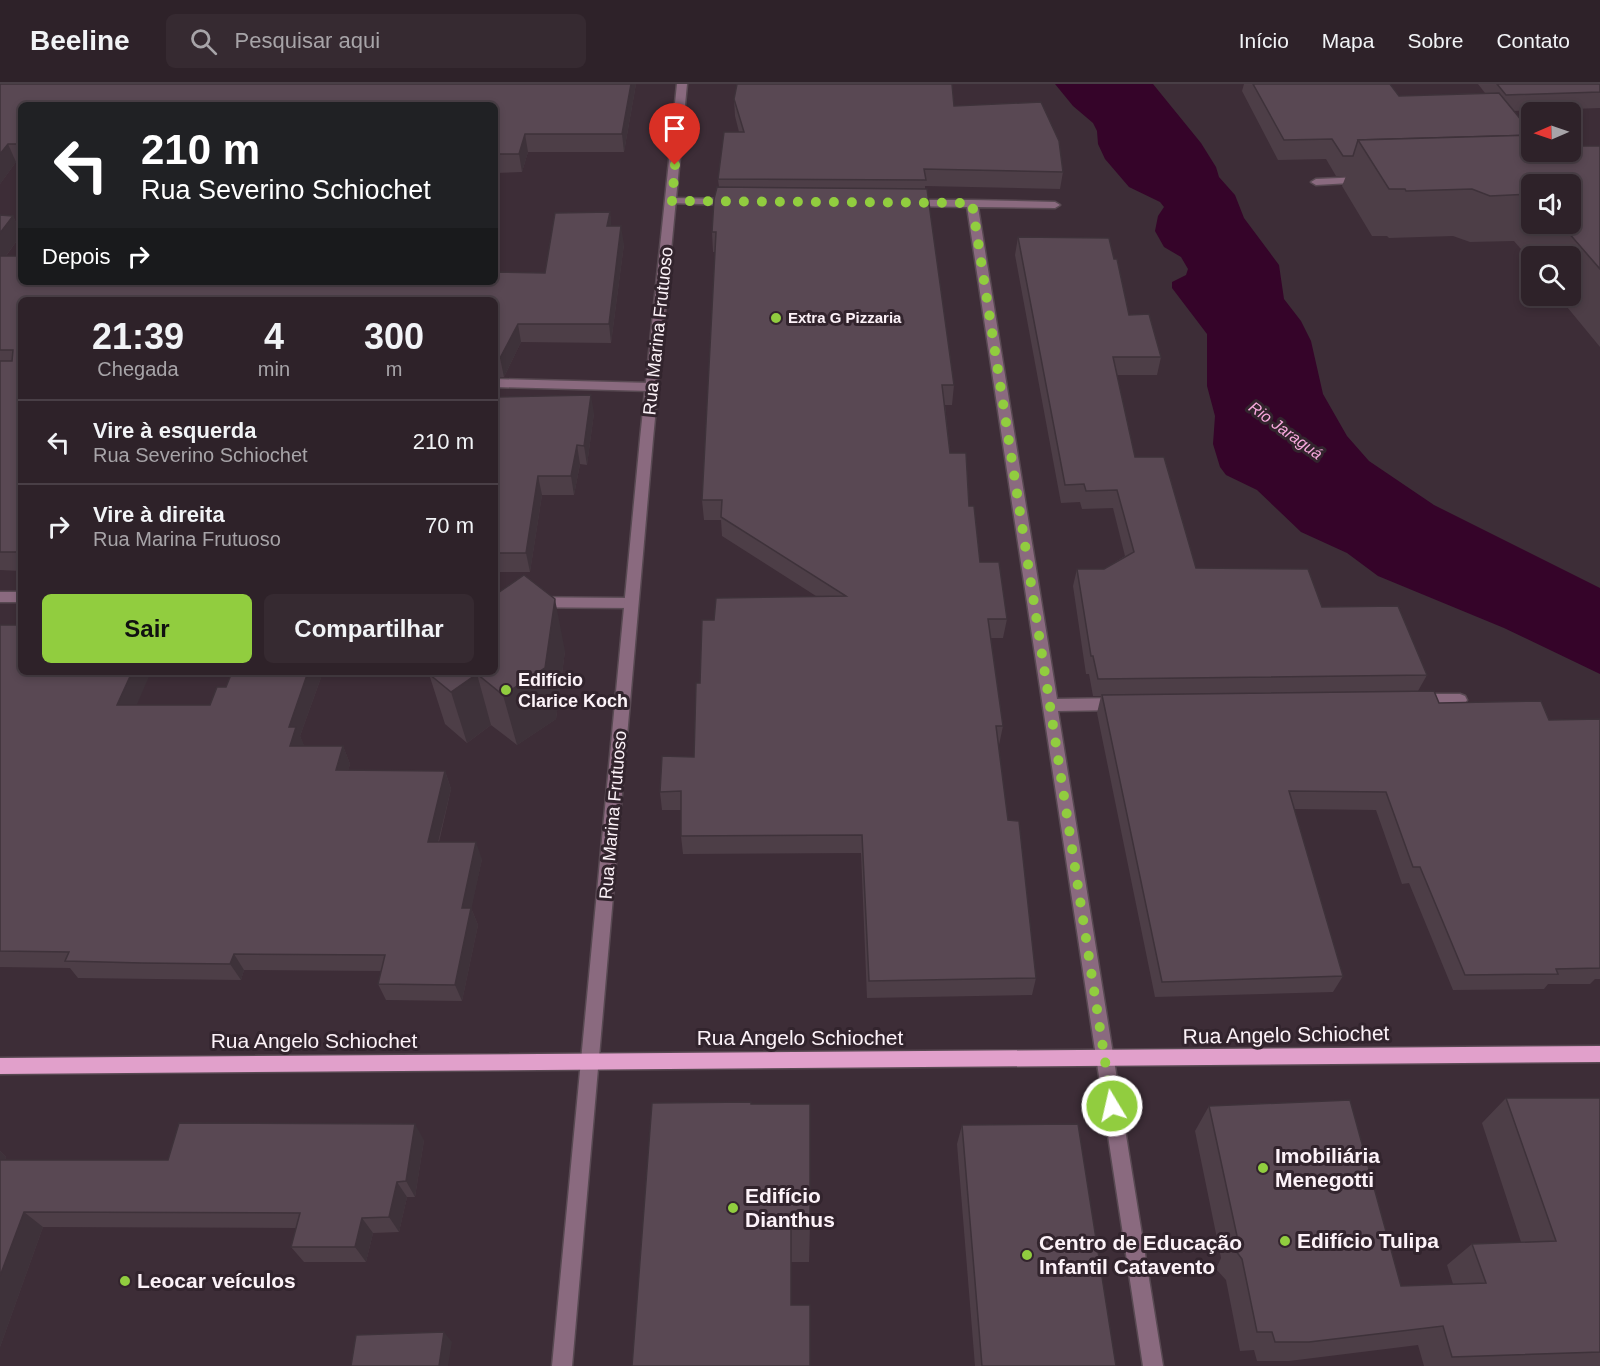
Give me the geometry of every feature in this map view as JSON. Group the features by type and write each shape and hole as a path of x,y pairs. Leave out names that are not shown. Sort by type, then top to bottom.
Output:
{"main road":[{"name":"Rua Angelo Schiochet","path":"0,1066 1600,1054"}],"street":[{"name":"Rua Marina Frutuoso","path":"562,1366 651,387 672,201 682,84"},
{"path":"1316,182 1375,180"},
{"path":"672,201 741,202"},
{"path":"903,203 1055,205"},
{"path":"972,203 1104,1059 1154,1366"},
{"path":"498,384 651,387"},
{"path":"0,597 18,597"},
{"path":"498,602 631,603"},
{"path":"1402,701 1460,700"},
{"path":"1050,705 1132,704"}],"water":[{"name":"Rio Jaraguá","path":"1055,84 1153,84 1201,143 1216,167 1219,177 1235,195 1244,218 1279,265 1284,299 1301,321 1311,341 1323,394 1347,436 1369,461 1434,505 1600,588 1600,674 1504,628 1378,576 1347,553 1301,532 1257,490 1226,475 1220,467 1213,444 1215,416 1207,386 1207,334 1172,288 1172,282 1186,275 1188,269 1181,257 1164,247 1155,231 1158,216 1164,207 1160,202 1129,187 1105,159 1098,144 1097,131 1093,123 1073,106"}],"building":[{"path":"0,84 631,84 622,134 525,134 519,154 498,154 498,102 18,102 18,144 8,144 0,154"},
{"path":"737,84 952,84 954,106 1041,102 1059,141 1063,172 924,169 926,180 718,179 724,132 744,132 734,99"},
{"path":"1253,84 1390,84 1399,96 1499,93 1521,120 1521,135 1358,140 1353,156 1343,156 1332,139 1284,140"},
{"path":"1497,84 1600,84 1600,92 1506,95"},
{"path":"1521,135 1521,162 1581,162 1581,146 1600,146 1600,269 1570,234 1581,234 1581,174 1521,174 1521,195 1490,196 1472,189 1406,191 1405,189 1389,189 1358,140"},
{"path":"717,187 927,189 954,385 942,385 950,453 966,453 969,506 974,506 980,562 999,562 1007,619 988,619 1003,726 996,726 1008,820 1019,821 1036,978 869,981 862,835 681,836 681,791 660,792 662,756 694,757 696,683 700,683 702,620 714,620 716,598 846,596 721,517 722,500 702,500 716,232 712,232"},
{"path":"610,212 607,226 621,226 609,324 518,324 500,358 498,358 498,297 18,297 18,552 0,552 0,361 12,361 13,350 0,350 0,256 18,256 18,285 498,285 498,272 545,273 555,213"},
{"path":"0,215 13,216 0,233"},
{"path":"1018,237 1109,238 1114,259 1117,259 1129,315 1149,314 1161,357 1113,357 1135,457 1164,457 1196,568 1308,569 1322,607 1398,606 1427,675 1098,679 1093,656 1091,656 1077,569 1104,569 1134,552 1117,490 1086,491 1084,484 1065,485"},
{"path":"591,395 584,446 577,445 571,476 538,476 526,553 498,553 498,397"},
{"path":"524,575 555,599 545,668 503,695 478,675 498,675 498,593"},
{"path":"0,625 18,625 18,675 131,675 117,705 210,705 217,687 226,687 231,675 307,675 289,727 296,727 290,746 343,746 336,770 445,771 428,842 476,842 462,908 471,908 455,985 378,984 385,955 234,954 230,964 65,961 69,952 0,951"},
{"path":"430,675 476,675 451,692"},
{"path":"1434,691 1439,703 1541,701 1549,720 1600,719 1600,968 1556,969 1558,974 1465,975 1420,867 1413,867 1386,792 1289,791 1343,976 1162,982 1102,695"},
{"path":"1506,1098 1600,1098 1600,1352 1452,1357 1443,1326 1309,1342 1275,1342 1272,1332 1257,1332 1242,1259 1233,1247 1237,1236 1209,1106 1350,1100 1401,1286 1486,1283 1472,1244 1556,1241"},
{"name":"Edifício Dianthus","path":"751,1102 751,1104 810,1104 810,1224 791,1224 791,1305 810,1305 810,1366 632,1366 652,1103"},
{"path":"179,1123 415,1124 406,1181 397,1182 389,1217 362,1218 355,1247 291,1247 300,1213 24,1212 0,1276 0,1160 168,1160"},
{"name":"Centro de Educação Infantil Catavento","path":"1078,1124 1116,1366 982,1366 962,1125"},
{"path":"444,1332 439,1366 351,1366 356,1335"}],"place":[{"name":"Extra G Pizzaria","path":"776,318"},
{"name":"Edifício Clarice Koch","path":"506,690"},
{"name":"Imobiliária Menegotti","path":"1263,1168"},
{"name":"Edifício Dianthus","path":"733,1208"},
{"name":"Edifício Tulipa","path":"1285,1241"},
{"name":"Centro de Educação Infantil Catavento","path":"1027,1255"},
{"name":"Leocar veículos","path":"125,1281"}],"route":[{"path":"675,165 672,201 972,203 1112,1106"}]}
